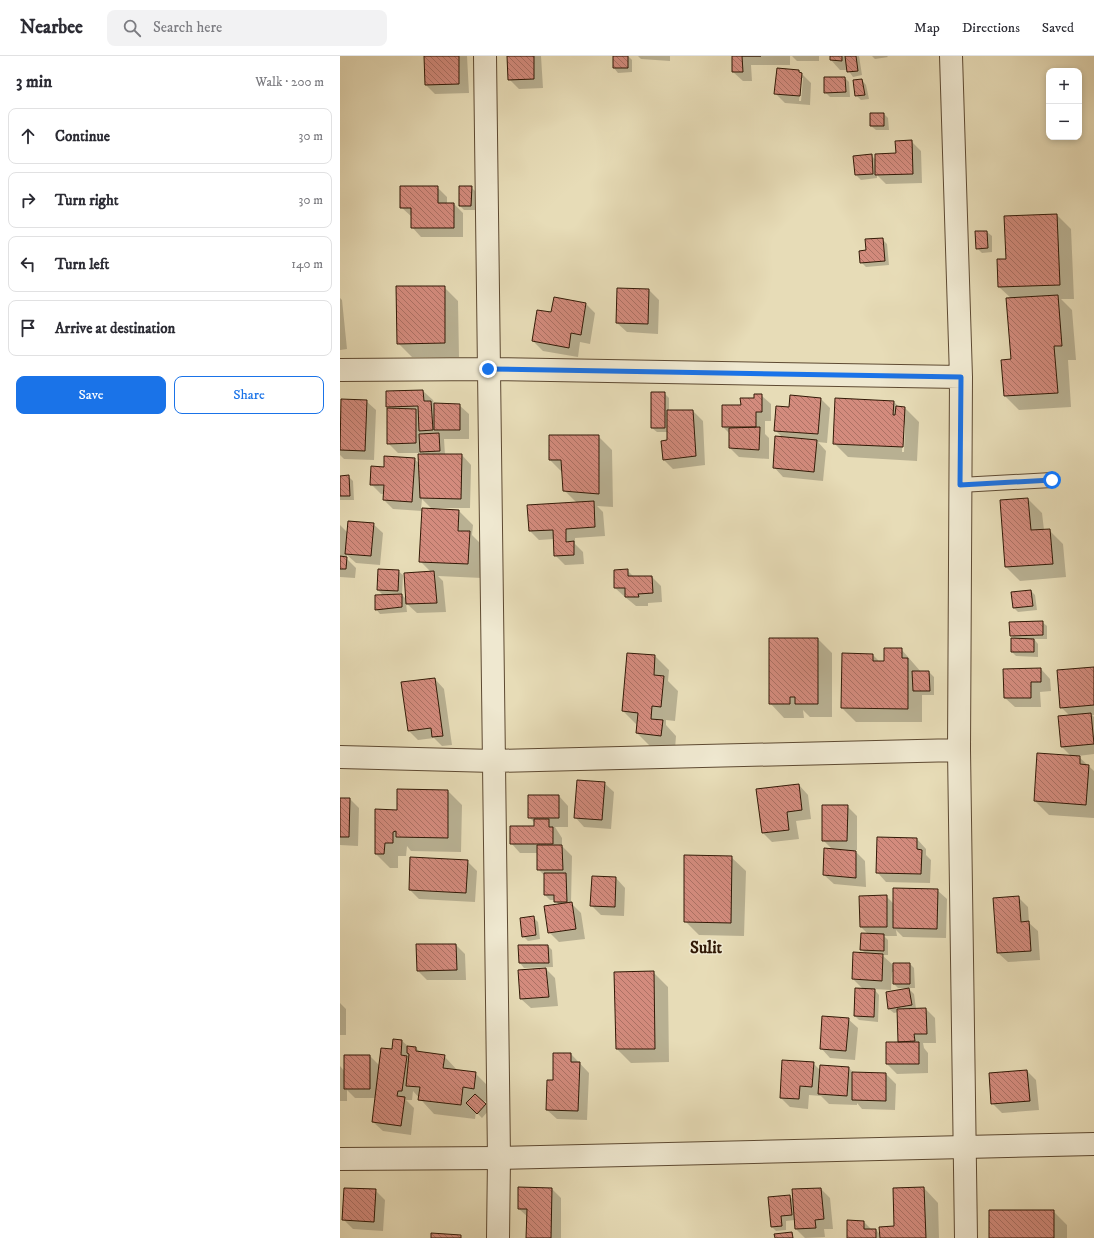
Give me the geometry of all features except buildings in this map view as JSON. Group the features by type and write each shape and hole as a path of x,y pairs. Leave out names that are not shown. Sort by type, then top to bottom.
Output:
{"street":[{"path":"485,56 499,1158 498,1238"},
{"path":"951,56 961,377 959,750 966,1238"},
{"path":"340,370 488,369 961,377"},
{"path":"340,757 494,761 959,750"},
{"path":"340,1159 499,1158 1094,1144"}],"lane":[{"path":"960,485 1052,480"}],"district":[{"name":"Sulit","path":"706,948"}],"route":[{"path":"488,369 961,377 960,485 1052,480"}]}
